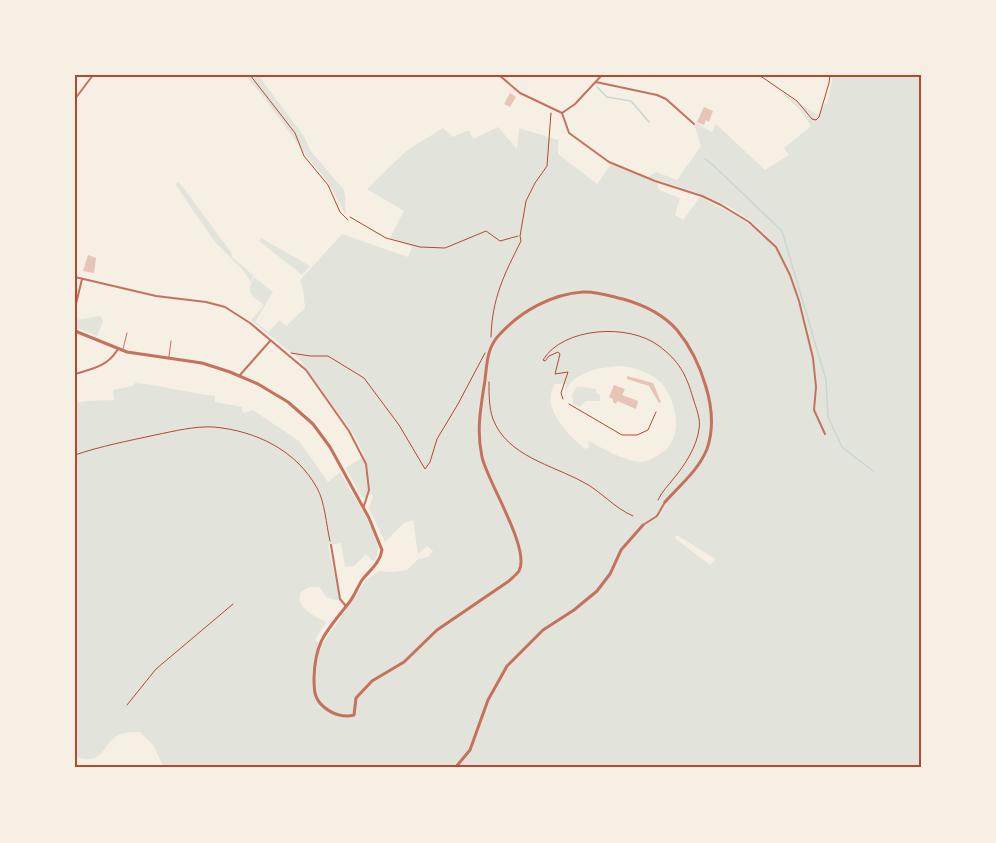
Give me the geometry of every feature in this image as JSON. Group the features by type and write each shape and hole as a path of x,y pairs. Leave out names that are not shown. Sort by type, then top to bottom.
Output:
{"street":[{"path":"75,99 93,75"},
{"path":"499,75 520,93 562,113 569,133 609,162 721,205 749,222 776,247 790,275 799,301 813,358 816,387 814,410 825,434"},
{"path":"562,113 569,110 602,75"},
{"path":"596,82 657,95 666,99 694,124"},
{"path":"75,277 156,296 197,300 225,307 250,323 306,370 349,431 366,464 369,490 363,507"},
{"path":"75,308 82,279"},
{"path":"75,331 123,351 202,363 240,376 288,402 313,424 330,447 363,507 380,542 382,554 321,639 314,665 316,699 324,707 339,715 351,717 356,712 356,698 372,681 404,662 437,630 509,581 519,570 521,557 502,502 485,470 480,446 478,417 489,347 500,333 546,300 584,292 616,297 652,310 666,319 688,344 698,362 708,395 712,420 710,439 704,455 691,475 665,502 657,516 643,525 621,550 603,584 574,610 543,630 507,666 488,700 470,750 455,768"},
{"path":"240,376 270,341"},
{"path":"75,374 105,364 118,349"},
{"path":"331,544 340,599 346,606"}],"lane":[{"path":"123,351 127,333"},
{"path":"169,359 171,341"}],"path":[{"path":"250,75 295,133 304,156 328,185 340,212 348,220"},
{"path":"759,75 797,102 816,120 819,117 830,75"},
{"path":"285,351 310,357 328,356 364,378 394,418 425,469 430,462 437,439 489,347 493,304 504,274 521,241 526,201 547,166 551,111"},
{"path":"350,217 386,238 420,247 445,248 486,231 500,241 520,236"},
{"path":"563,399 561,393 568,372 555,374 560,354 553,353 543,360 550,349 564,340 600,332 639,336 657,344 675,360 687,377 698,413 699,430 690,454 658,500"},
{"path":"489,374 490,405 500,434 531,458 582,481 597,490 622,512 633,516"},
{"path":"569,404 625,436 648,430 656,412"},
{"path":"75,455 113,444 193,428 215,427 270,442 298,460 318,490 331,544"},
{"path":"128,705 156,669 233,604"}],"shaded area":[{"path":"245,75 258,75 304,136 310,150 344,190 346,216 328,182"},
{"path":"833,75 921,75 921,768 164,768 153,745 140,732 117,736 93,759 75,756 75,403 114,400 113,390 132,386 135,383 215,396 215,402 242,407 244,413 253,410 299,441 328,482 340,472 368,521 378,551 374,562 366,554 354,566 345,567 341,543 328,545 340,601 326,597 319,587 309,587 300,593 303,607 326,622 315,640 322,645 366,580 379,571 407,570 418,559 428,557 433,551 427,546 418,554 413,520 404,523 385,542 369,508 373,496 371,494 363,499 346,468 365,456 351,430 300,360 251,320 264,305 251,293 250,287 254,277 273,292 255,322 269,332 279,320 286,326 305,308 300,280 342,234 408,257 412,247 390,238 404,211 367,189 406,151 443,128 453,137 469,130 473,139 498,127 517,149 519,128 558,140 558,154 597,184 611,164 657,183 659,190 680,198 675,215 683,220 700,197 735,215 767,237 756,225 728,206 696,192 648,177 656,172 677,180 701,146 694,124 696,123 712,132 716,124 765,170 789,155 784,148 811,126 800,110 781,92 818,115 825,103 827,104","holes":["621,366 640,370 657,379 665,388 673,405 676,423 672,441 660,454 645,461 626,459 588,441 589,447 585,449 564,428 553,411 551,393 555,384 566,384 564,396 572,381 579,376 595,370","677,535 715,559 715,560 710,565 675,538"]},
{"path":"179,182 231,252 232,257 253,275 251,282 242,269 215,242 175,184"},
{"path":"261,238 310,266 302,275 259,241"},
{"path":"101,316 103,321 97,336 75,327 75,320"},
{"path":"577,386 596,389 596,393 600,395 600,401 586,401 580,407 573,404 572,395"}],"building":[{"path":"510,93 516,97 510,107 504,104"},
{"path":"704,107 713,111 709,122 706,120 704,125 697,122"},
{"path":"88,255 96,258 94,273 83,271"},
{"path":"627,376 653,383 661,402 659,403 649,386 627,379"},
{"path":"614,385 625,389 622,395 638,401 636,409 617,401 616,404 613,402 613,399 609,397"}],"waterway":[{"path":"597,87 607,97 631,101 649,122"},
{"path":"705,159 782,231 826,380 828,417 842,447 873,471"}]}
